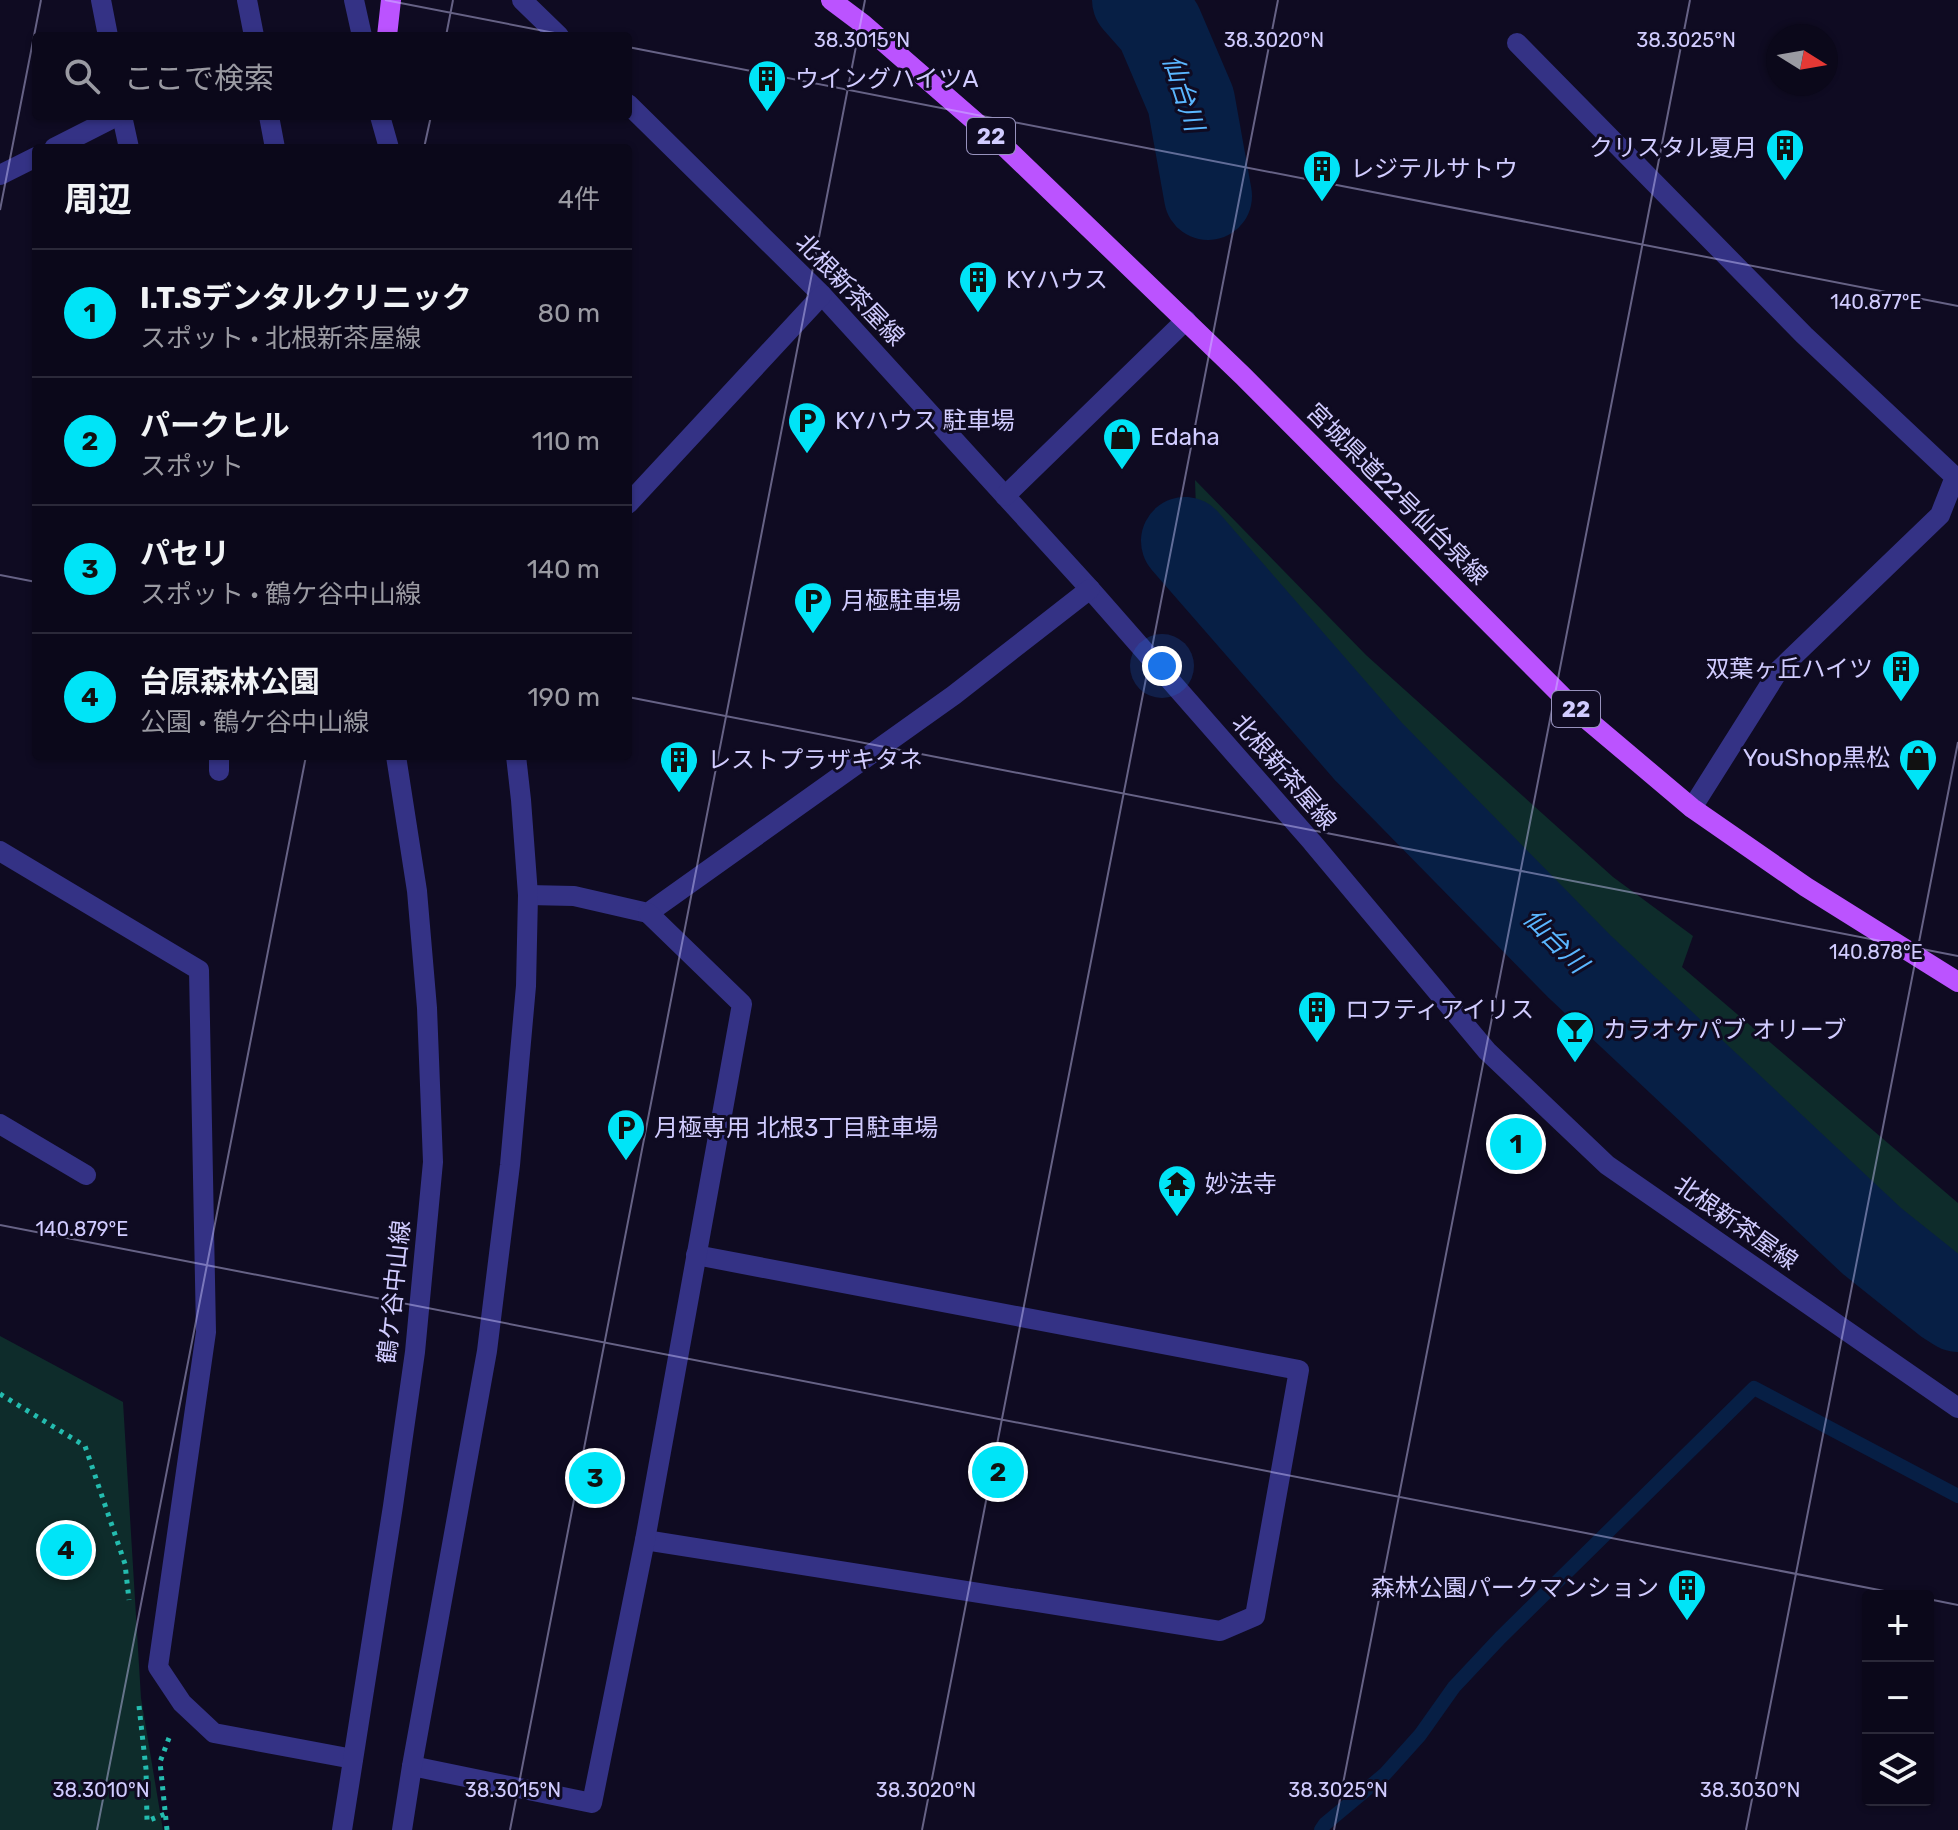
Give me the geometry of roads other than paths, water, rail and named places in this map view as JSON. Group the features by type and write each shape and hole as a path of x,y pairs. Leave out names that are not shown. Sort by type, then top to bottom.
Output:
{"main road":[{"path":"387,32 391,0"},
{"name":"宮城県道22号仙台泉線","path":"831,0 1008,150 1243,376 1577,711 1692,808 1806,887 1958,982"}],"street":[{"path":"101,0 107,32"},
{"path":"247,0 253,32"},
{"path":"354,0 361,32"},
{"path":"522,0 555,32"},
{"path":"1517,43 1804,335 1955,477 1940,515 1779,670 1692,808"},
{"name":"北根新茶屋線","path":"632,108 822,295 1090,589 1312,842 1487,1051 1607,1165 1958,1408"},
{"path":"62,144 112,120"},
{"path":"121,120 128,144"},
{"path":"270,120 274,144"},
{"path":"381,120 388,144"},
{"path":"0,175 32,159"},
{"path":"632,500 822,295"},
{"path":"1005,496 1186,320"},
{"path":"648,913 954,695 1090,589"},
{"name":"鶴ケ谷中山線","path":"342,1830 415,1352 433,1162 427,1008 418,905 397,760"},
{"path":"402,1830 487,1351 510,1165 526,986 528,895 516,760"},
{"path":"0,851 199,970 206,1332 158,1667 182,1703 214,1733 353,1759"},
{"path":"412,1766 592,1803 645,1540 742,1004 648,913 574,896 528,895"},
{"path":"0,1124 86,1175"},
{"path":"645,1540 1220,1631 1255,1616 1299,1370 696,1255"}],"waterway":[{"name":"仙台川","path":"1136,0 1159,26 1191,101 1208,196"},
{"name":"仙台川","path":"1185,541 1368,751 1579,966 1872,1241 1958,1308"},
{"path":"1321,1830 1385,1774 1420,1735 1454,1687 1500,1638 1754,1388 1958,1496"}],"place":[{"name":"ウイングハイツA","path":"767,113"},
{"name":"クリスタル夏月","path":"1785,182"},
{"name":"レジテルサトウ","path":"1322,203"},
{"name":"KYハウス","path":"978,314"},
{"name":"KYハウス 駐車場","path":"807,455"},
{"name":"Edaha","path":"1122,471"},
{"name":"月極駐車場","path":"813,635"},
{"name":"双葉ヶ丘ハイツ","path":"1901,703"},
{"name":"YouShop黒松","path":"1918,792"},
{"name":"レストプラザキタネ","path":"679,794"},
{"name":"ロフティアイリス","path":"1317,1044"},
{"name":"カラオケパブ オリーブ","path":"1575,1064"},
{"name":"I.T.Sデンタルクリニック","path":"1516,1144"},
{"name":"月極専用 北根3丁目駐車場","path":"626,1162"},
{"name":"妙法寺","path":"1177,1218"},
{"name":"パークヒル","path":"998,1472"},
{"name":"パセリ","path":"595,1478"},
{"name":"台原森林公園","path":"66,1550"},
{"name":"森林公園パークマンション","path":"1687,1622"}]}
